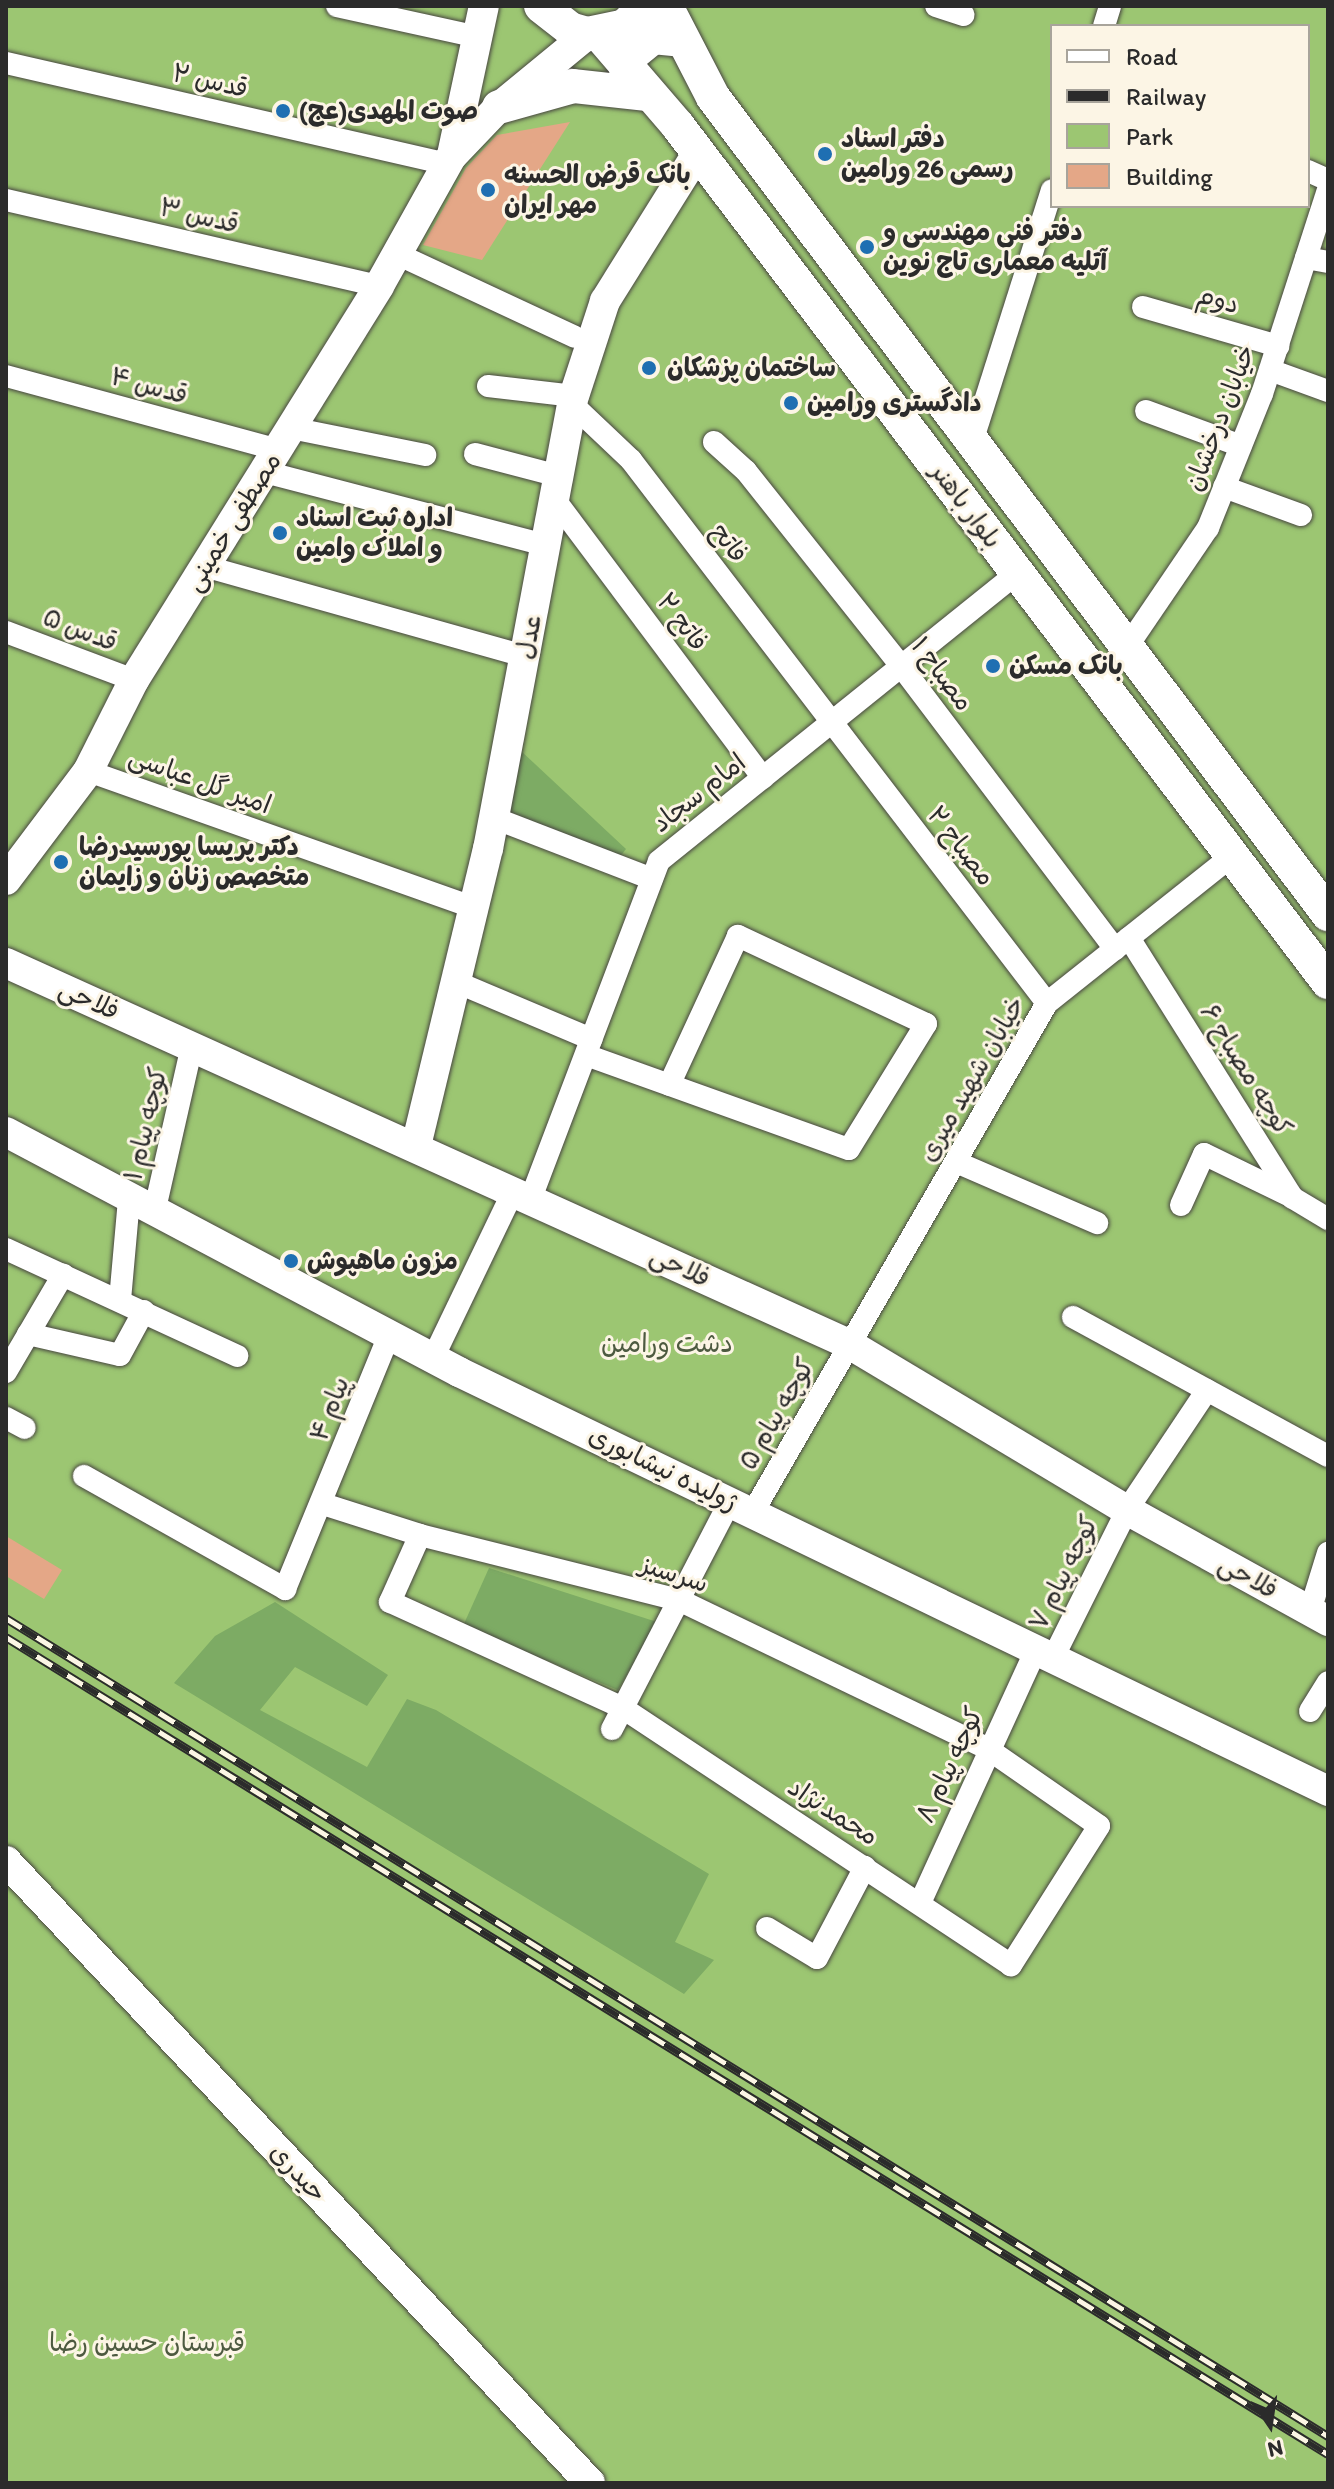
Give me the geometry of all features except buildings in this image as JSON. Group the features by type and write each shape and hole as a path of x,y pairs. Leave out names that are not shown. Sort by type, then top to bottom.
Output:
{"main road":[{"path":"450,161 484,6"},
{"path":"541,6 570,29 594,34"},
{"path":"450,161 499,107 594,34 625,26 645,6"},
{"name":"بلوار باهنر","path":"666,6 713,97 1328,914"},
{"name":"بلوار باهنر","path":"594,34 698,152 1328,982"},
{"path":"499,107 573,86 636,81 631,55 653,37 681,40"},
{"name":"عدل","path":"416,1146 494,818 574,400 605,301 698,152"},
{"name":"مصطفی خمینی","path":"6,880 88,771 134,680 379,286 450,161"},
{"name":"فلاحی","path":"6,963 851,1345 1127,1510 1319,1616"},
{"name":"ژولیده نیشابوری","path":"6,1132 433,1358 1328,1791"},
{"name":"حیدری","path":"6,1861 590,2483"}],"street":[{"path":"337,6 478,37"},
{"path":"936,6 964,15"},
{"name":"قدس ۲","path":"6,63 450,161"},
{"name":"خیابان درخشان","path":"1127,647 1208,528 1278,346 1317,260 1328,190"},
{"path":"972,442 1050,196"},
{"name":"قدس ۳","path":"6,200 379,286"},
{"path":"397,254 575,337"},
{"name":"دوم","path":"1143,307 1278,346"},
{"path":"1270,370 1328,391"},
{"name":"قدس ۴","path":"6,376 278,450"},
{"path":"488,386 574,400"},
{"name":"فاتح","path":"574,400 631,460 830,723"},
{"path":"1146,411 1241,446"},
{"name":"مصباح ۱","path":"714,442 746,471 1122,944"},
{"path":"278,450 425,455"},
{"path":"278,450 546,545"},
{"path":"475,454 557,488"},
{"path":"1224,487 1301,515"},
{"name":"فاتح ۲","path":"557,488 763,778"},
{"path":"204,566 525,656"},
{"name":"امام سجاد","path":"433,1358 522,1194 589,1047 659,861 1017,573"},
{"name":"قدس ۵","path":"6,632 134,680"},
{"name":"مصباح ۲","path":"830,723 1047,1003"},
{"name":"امیر گل عباسی","path":"88,771 474,908"},
{"path":"494,818 652,879"},
{"name":"خیابان شهید میری","path":"851,1345 1047,1003 1232,856"},
{"path":"456,982 669,1085 849,1149 926,1024 738,936 669,1085"},
{"name":"کوچه مصباح ۶","path":"1122,944 1293,1198 1328,1219"},
{"name":"کوچه پیام ۱","path":"120,1300 142,1206 192,1046"},
{"path":"1181,1205 1204,1154 1293,1198"},
{"path":"956,1162 1097,1223"},
{"path":"6,1249 238,1356"},
{"path":"6,1372 63,1275"},
{"path":"28,1334 120,1355 144,1311"},
{"path":"1073,1317 1328,1456"},
{"name":"پیام ۴","path":"84,1476 285,1589 323,1504 389,1335"},
{"name":"کوچه پیام ۵","path":"612,1729 679,1600 851,1345"},
{"name":"کوچه پیام ۷","path":"1044,1656 1127,1510 1207,1390"},
{"name":"سرسبز","path":"323,1504 420,1535 679,1600 988,1749 1099,1826 1011,1965"},
{"name":"محمدنژاد","path":"420,1535 390,1602 623,1708 1011,1965"},
{"path":"1319,1616 1328,1553"},
{"name":"کوچه پیام ۸","path":"920,1903 988,1749 1044,1656"},
{"path":"1310,1711 1328,1682"},
{"path":"767,1928 817,1958 865,1867"}],"green space":[{"name":"دشت ورامین","path":"6,6 1328,6 1328,2483 6,2483"},
{"path":"520,750 626,849 619,858 504,809"},
{"path":"489,1568 657,1622 618,1690 463,1626"},
{"path":"275,1602 388,1675 367,1706 295,1667 260,1710 367,1767 407,1699 436,1710 709,1874 675,1942 714,1960 684,1994 174,1683 215,1636"}],"railway":[{"path":"6,1618 1328,2436"},
{"path":"6,1637 1328,2454"}],"place":[{"name":"صوت المهدی(عج)","path":"283,111"},
{"name":"دفتر اسناد رسمی 26 ورامین","path":"825,154"},
{"name":"بانک قرض الحسنه مهر ایران","path":"488,190"},
{"name":"دفتر فنی مهندسی و آتلیه معماری تاج نوین","path":"867,247"},
{"name":"ساختمان پزشکان","path":"649,368"},
{"name":"دادگستری ورامین","path":"791,403"},
{"name":"اداره ثبت اسناد و املاک وامین","path":"280,533"},
{"name":"بانک مسکن","path":"993,666"},
{"name":"دکتر پریسا پورسیدرضا متخصص زنان و زایمان","path":"61,862"},
{"name":"مزون ماهپوش","path":"291,1261"}],"park label":[{"name":"قبرستان حسین رضا","path":"147,2343"}]}
